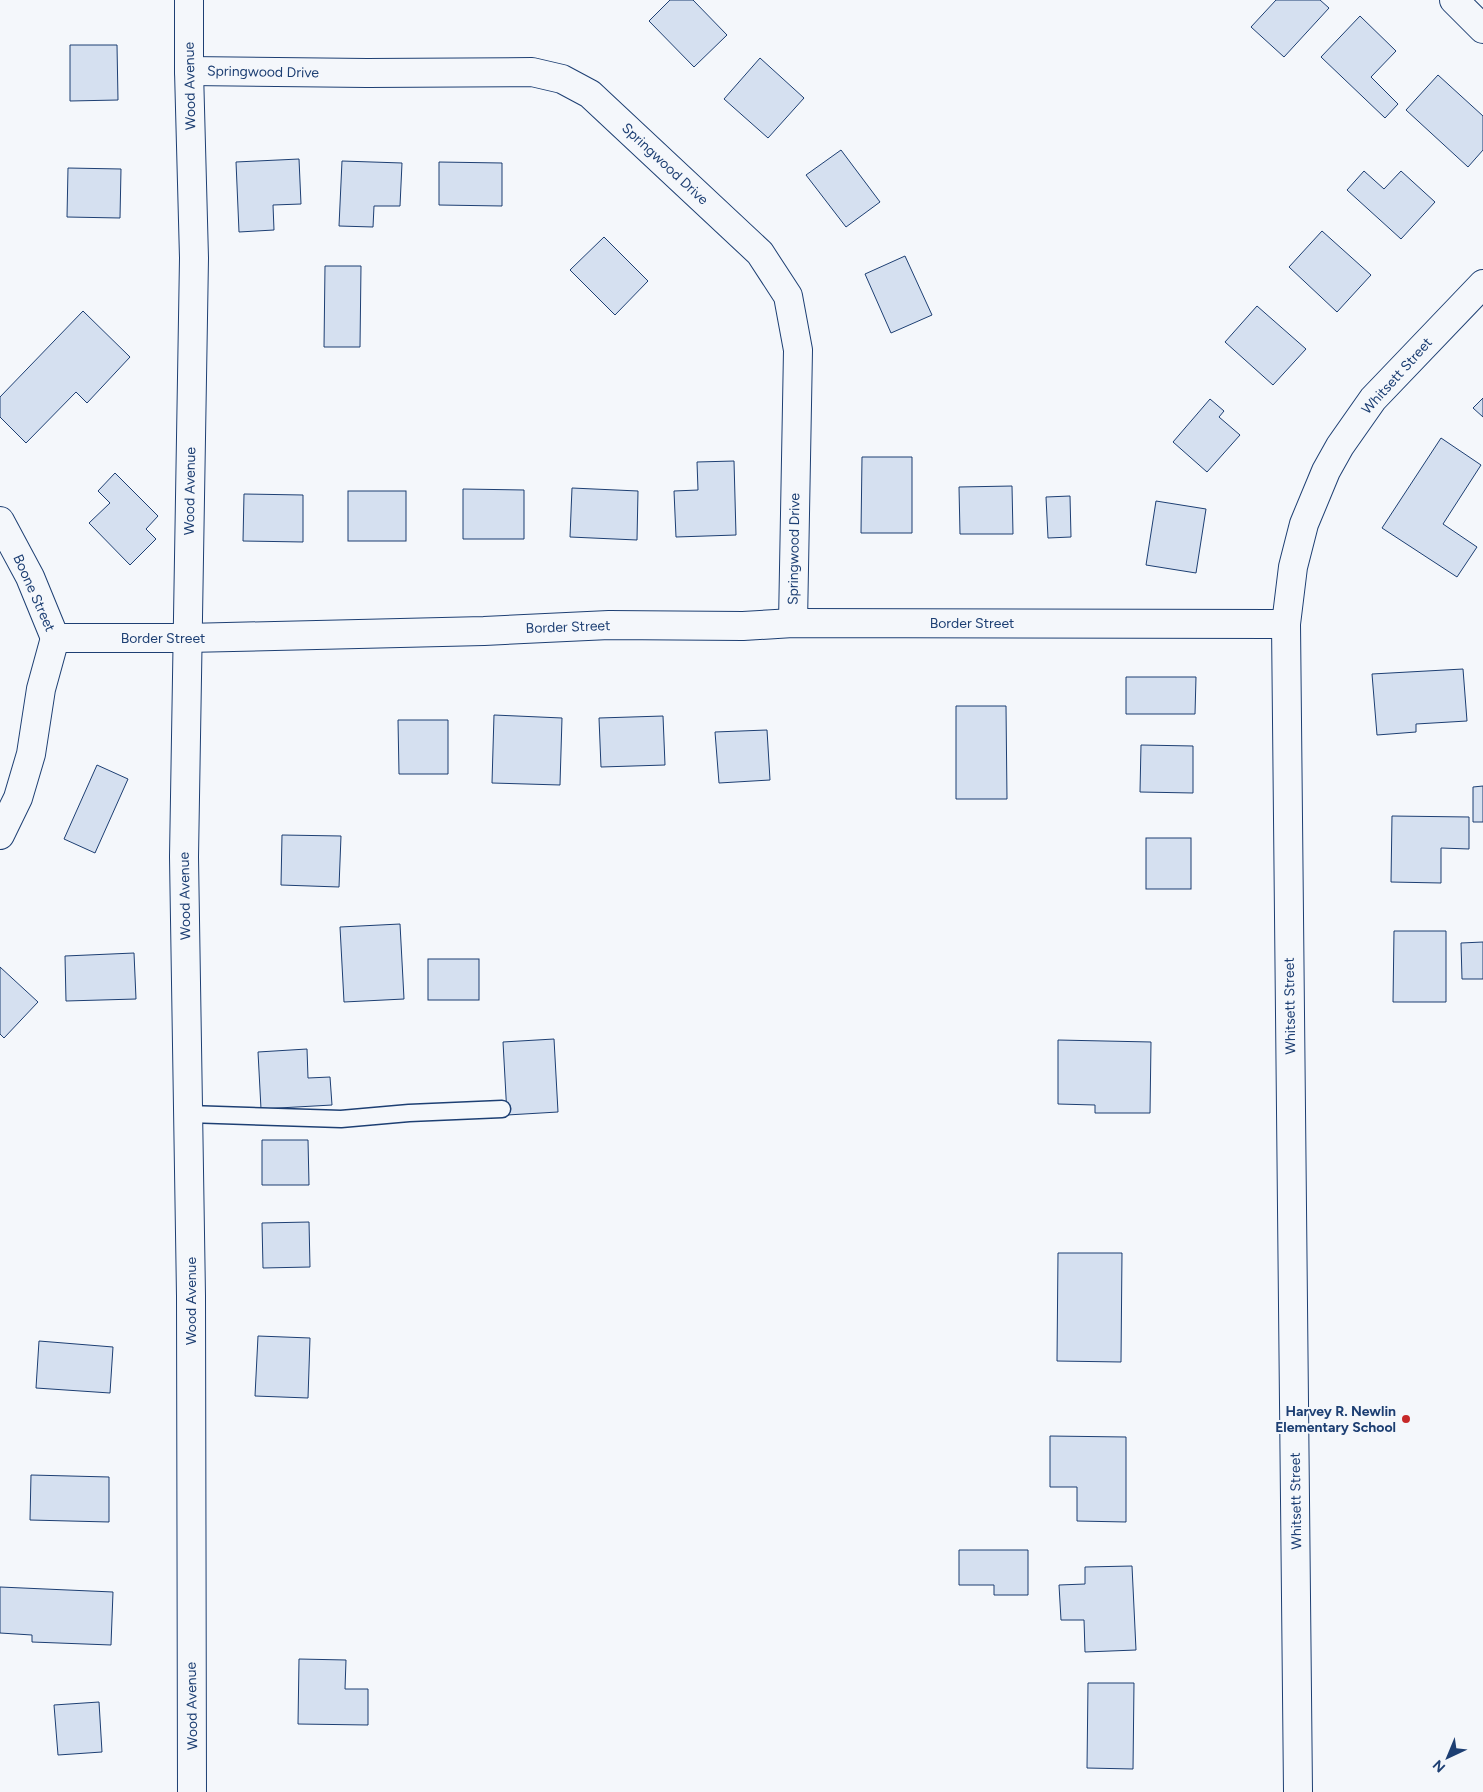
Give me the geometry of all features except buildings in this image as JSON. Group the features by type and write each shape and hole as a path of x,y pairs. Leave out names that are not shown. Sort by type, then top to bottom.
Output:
{"street":[{"name":"Wood Avenue","path":"189,0 194,258 184,857 191,1296 192,1792"},
{"path":"1454,0 1483,29"},
{"name":"Springwood Drive","path":"189,71 532,72 562,79 590,94 760,253 788,296 798,350 793,623"},
{"name":"Whitsett Street","path":"1298,1792 1286,624 1293,567 1304,524 1326,471 1340,446 1373,399 1483,284"},
{"name":"Boone Street","path":"0,521 30,577 54,638"},
{"name":"Border Street","path":"54,638 187,638 609,626 743,626 793,623 1286,624"},
{"path":"0,835 18,798 31,754 41,689 54,638"}],"lane":[{"path":"188,1114 342,1119 409,1113 502,1109"}],"place":[{"name":"Harvey R. Newlin Elementary School","path":"1406,1419"}]}
